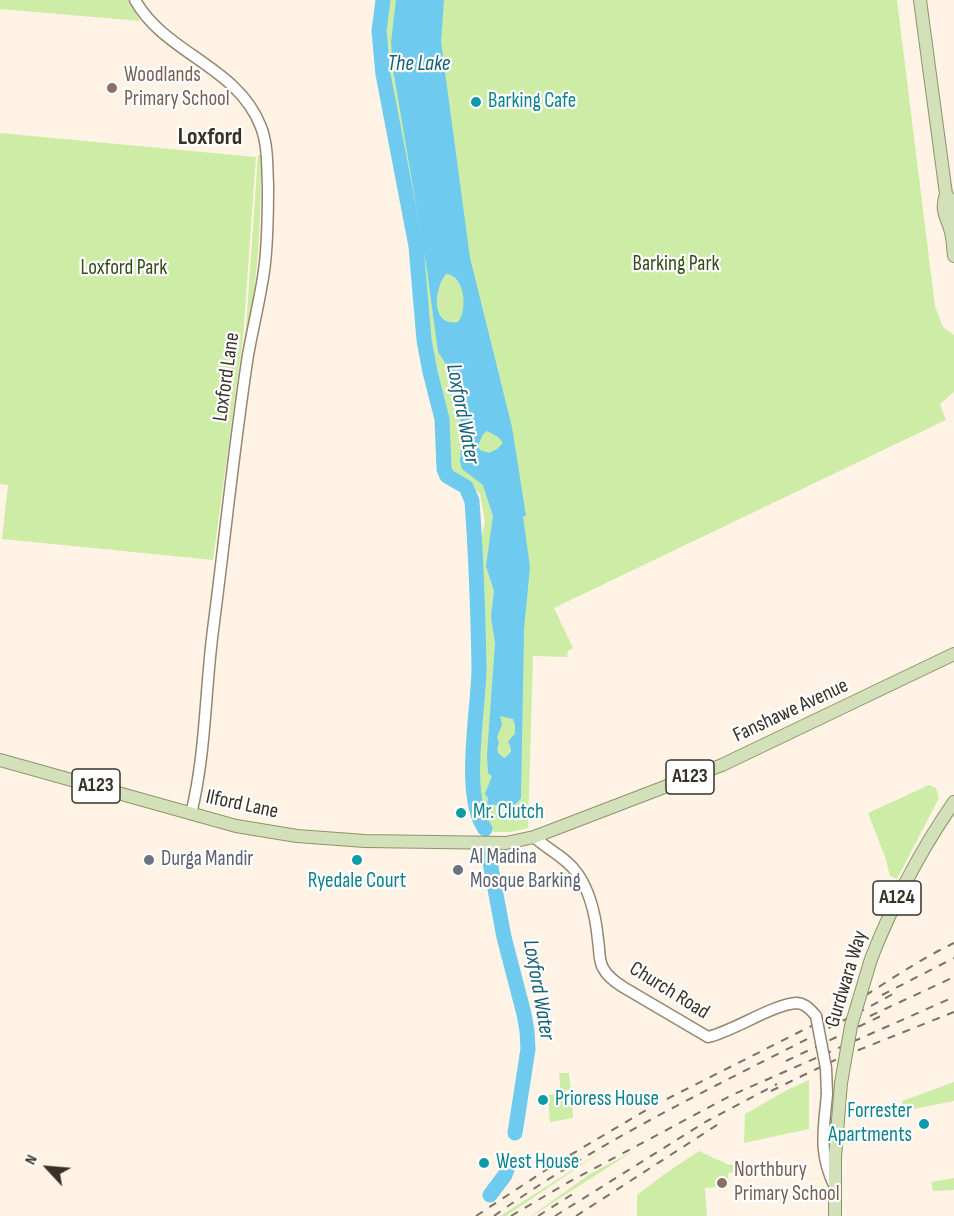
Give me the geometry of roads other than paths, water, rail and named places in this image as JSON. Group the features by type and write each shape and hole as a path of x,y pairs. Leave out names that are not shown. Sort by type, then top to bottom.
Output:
{"main road":[{"path":"920,0 946,194 943,203 945,220 952,225 954,256"},
{"path":"946,194 952,202 954,216"},
{"name":"Fanshawe Avenue","path":"534,837 722,765 954,654"},
{"name":"Ilford Lane","path":"0,760 236,826 297,836 365,841 484,843 506,843 534,837"},
{"name":"Gurdwara Way","path":"836,1216 834,1185 837,1115 851,1026 871,959 892,907 928,839 954,802"},
{"name":"Gurdwara Way","path":"829,1216 834,1185"}],"street":[{"name":"Loxford Lane","path":"135,0 155,26 233,84 251,107 261,127 266,148 268,214 264,269 241,413 209,663 201,765 191,814"},
{"name":"Church Road","path":"534,837 571,866 582,882 592,911 603,969 615,981 708,1037 798,1003 816,1016 826,1068 822,1152 834,1185"}],"water":[{"name":"The Lake","path":"396,0 444,0 441,42 470,258 512,427 526,516 523,516 530,567 524,629 521,798 508,807 493,804 488,808 488,798 485,794 492,776 488,773 487,755 495,643 491,617 494,591 486,566 493,516 483,485 462,469 460,462 462,427 448,367 438,352 427,270 393,69 391,42","holes":["446,274 452,276 461,286 464,302 458,322 449,322 439,313 437,297","487,431 503,443 489,453 480,450 478,446 483,434","500,716 513,719 515,725 515,734 508,742 511,752 505,758 497,750 499,743 497,737 502,725"]}],"waterway":[{"name":"Loxford Water","path":"383,0 379,31 383,74 416,246 424,340 442,419 444,469 447,476 466,487 472,501 479,667 473,774 478,814 485,829"},
{"name":"Loxford Water","path":"489,857 504,937 527,1031 528,1049 515,1133"},
{"name":"Loxford Water","path":"490,1195 505,1175 509,1164"}],"railway":[{"path":"476,1216 555,1164 653,1106 829,1017 954,943"},
{"path":"882,995 954,958"},
{"path":"870,1016 954,977"},
{"path":"494,1216 541,1184 639,1126 893,994"},
{"path":"511,1216 567,1183 732,1095 954,997"},
{"path":"771,1091 841,1057 954,1012"},
{"path":"786,1061 881,1016"},
{"path":"555,1216 707,1121 777,1084"},
{"path":"576,1216 720,1123"},
{"path":"538,1216 576,1192"}],"place":[{"name":"Woodlands Primary School","path":"112,88"},
{"name":"Barking Cafe","path":"476,102"},
{"name":"Mr. Clutch","path":"461,813"},
{"name":"Durga Mandir","path":"149,860"},
{"name":"Ryedale Court","path":"357,860"},
{"name":"Al Madina Mosque Barking","path":"458,870"},
{"name":"Prioress House","path":"543,1100"},
{"name":"Forrester Apartments","path":"924,1124"},
{"name":"West House","path":"484,1163"},
{"name":"Northbury Primary School","path":"722,1183"}],"district":[{"name":"Loxford","path":"210,138"}],"park label":[{"name":"Barking Park","path":"676,265"},
{"name":"Loxford Park","path":"124,269"}]}
